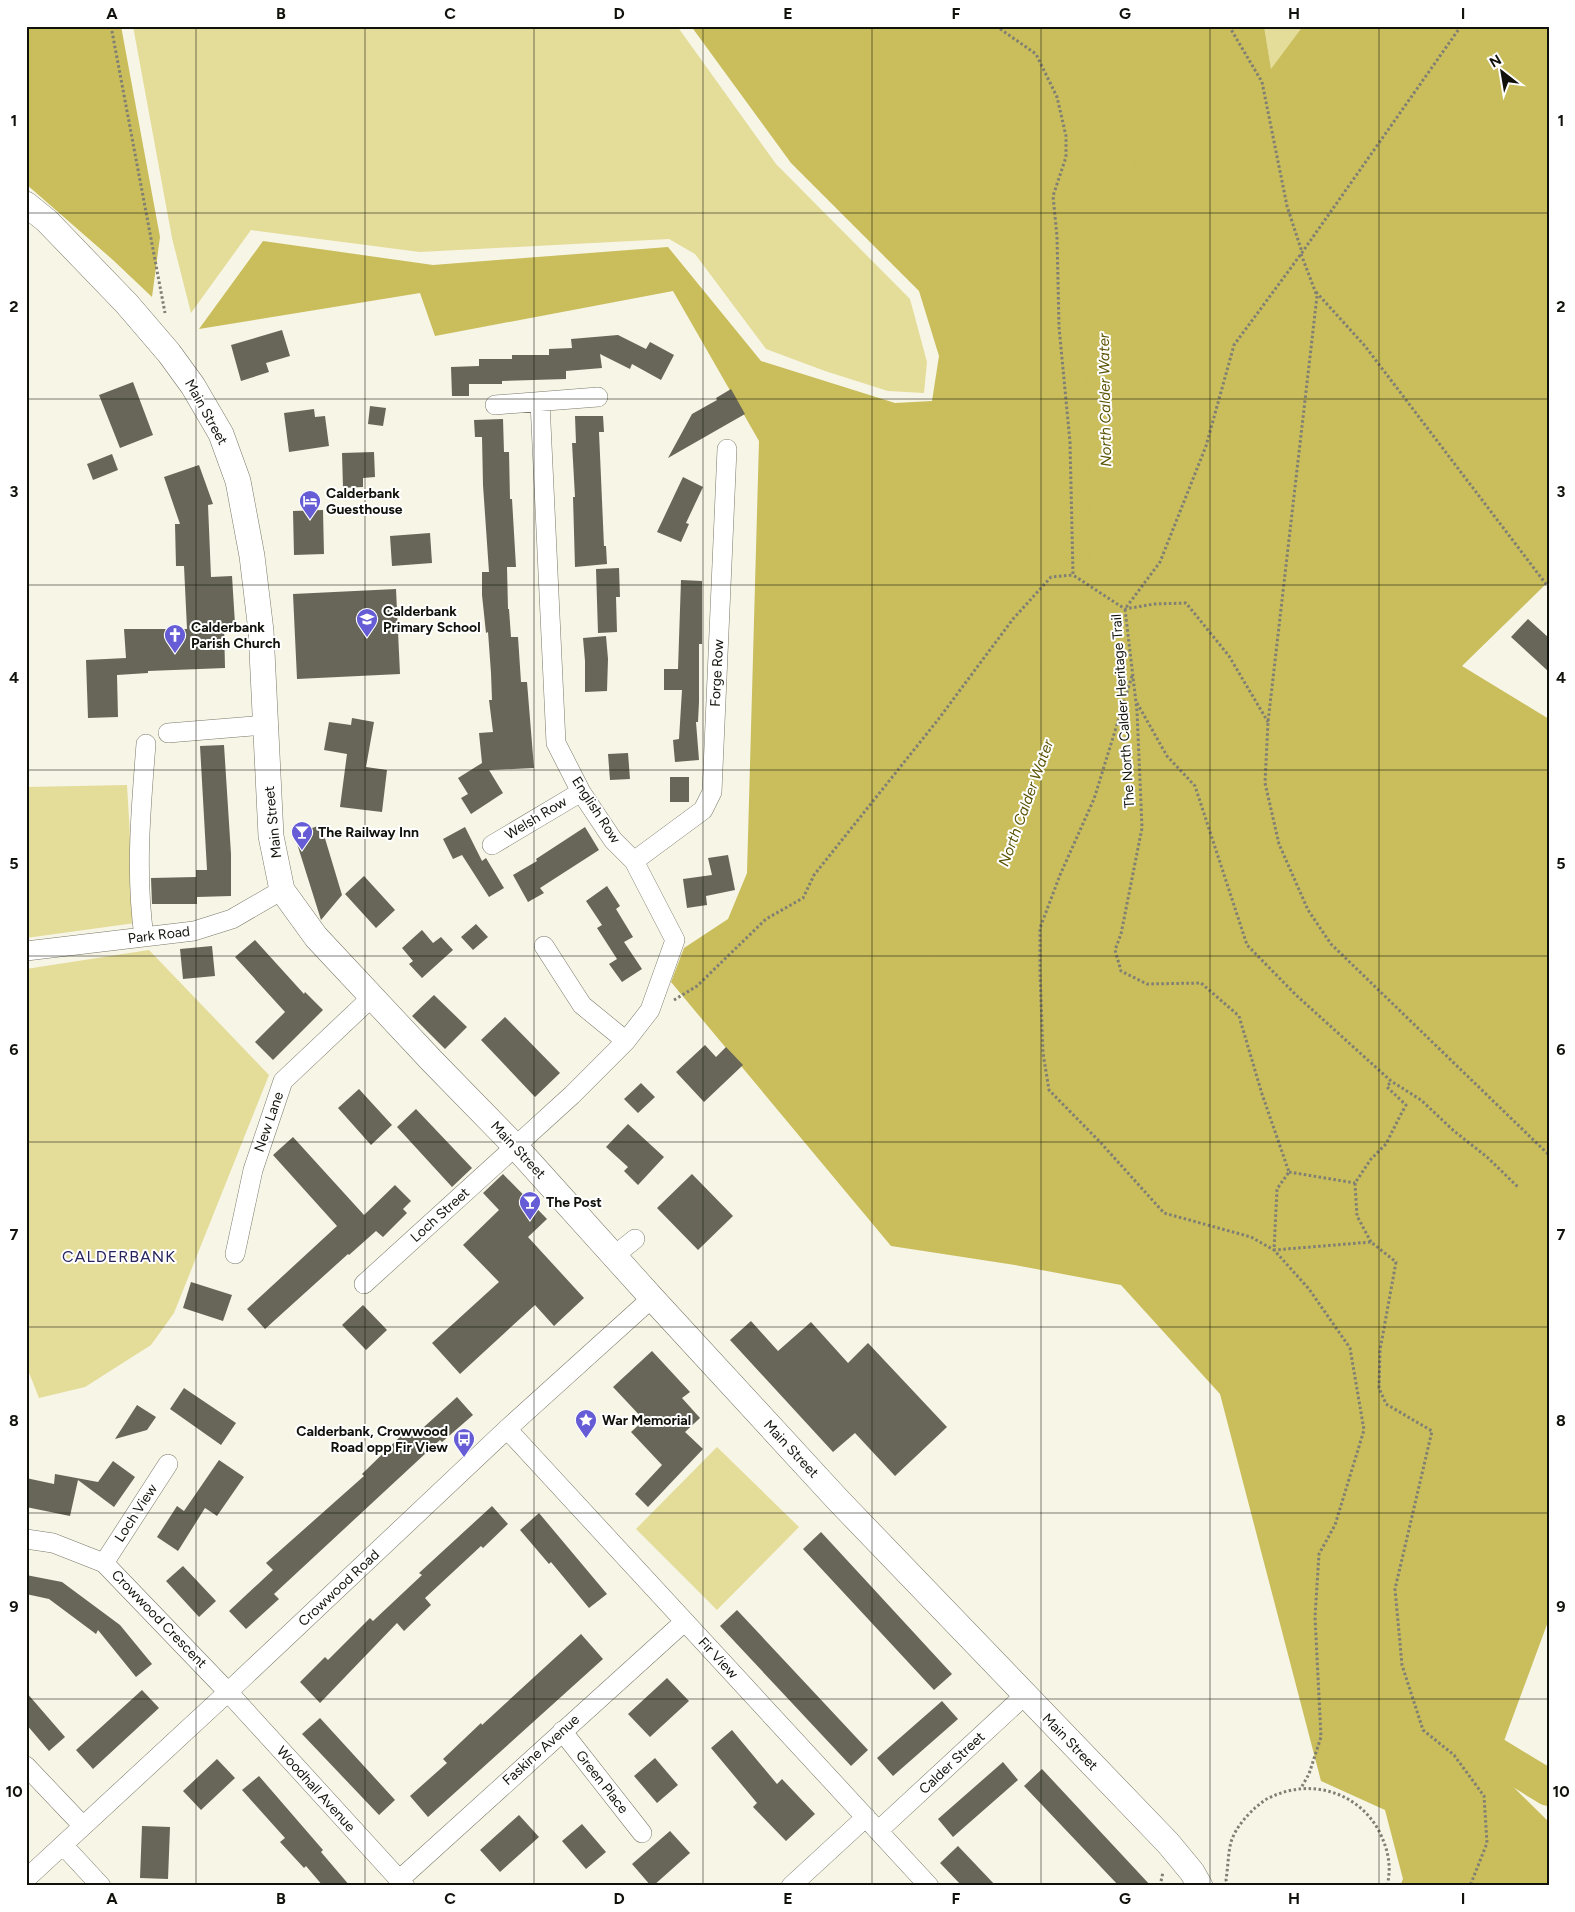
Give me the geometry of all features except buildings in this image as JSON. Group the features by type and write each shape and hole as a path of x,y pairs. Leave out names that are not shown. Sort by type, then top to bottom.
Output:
{"main road":[{"name":"Main Street","path":"26,204 47,221 127,304 193,386 221,434 238,482 252,556 261,631 271,836 282,890 316,937 515,1146 838,1500 1168,1843 1192,1872 1200,1886"}],"street":[{"path":"495,405 598,397"},
{"name":"English Row","path":"515,1146 572,1095 626,1040 650,1010 675,940 634,861 613,840 581,792 556,743 540,402"},
{"name":"Forge Row","path":"634,861 703,810 712,792 728,449"},
{"path":"168,733 265,725"},
{"path":"144,937 140,908 139,822 146,744"},
{"name":"Welsh Row","path":"492,845 581,792"},
{"name":"Park Road","path":"26,951 194,931 232,919 282,890"},
{"path":"544,946 582,1005 626,1040"},
{"name":"New Lane","path":"235,1254 253,1170 283,1082 372,997"},
{"name":"Loch Street","path":"364,1284 515,1146"},
{"path":"615,1255 635,1239"},
{"name":"Crowwood Road","path":"26,1879 507,1429 652,1298"},
{"name":"Fir View","path":"507,1429 928,1886"},
{"name":"Loch View","path":"104,1563 168,1464"},
{"name":"Crowwood Crescent","path":"26,1539 52,1542 104,1563 228,1692"},
{"name":"Faskine Avenue","path":"402,1883 562,1731 684,1622"},
{"name":"Woodhall Avenue","path":"228,1692 402,1883"},
{"name":"Calder Street","path":"790,1886 872,1824 1025,1695"},
{"name":"Green Place","path":"562,1731 642,1833"},
{"path":"26,1766 83,1826"},
{"path":"63,1844 101,1886"}],"path":[{"path":"111,26 169,332 168,353"},
{"path":"996,26 1036,54 1056,97 1066,136 1066,157 1053,196 1057,236 1059,327 1070,442 1073,574"},
{"path":"1229,26 1262,82 1287,206 1317,296 1268,722 1265,783 1278,844 1308,910 1331,944 1549,1155"},
{"name":"The North Calder Heritage Trail","path":"1289,1172 1262,1094 1239,1016 1200,983 1147,984 1121,971 1115,950 1121,934 1142,828 1136,702 1125,608 1160,562 1206,446 1234,345 1302,254 1461,26"},
{"path":"1315,291 1365,346 1549,588"},
{"path":"650,1010 677,999 697,986 766,919 803,898 814,875 930,729 1013,618 1051,577 1073,574 1125,608 1154,604 1186,603 1229,656 1268,722"},
{"path":"1132,674 1094,799 1060,875 1040,928 1043,1052 1048,1090 1100,1142 1164,1213 1251,1237 1274,1250 1309,1289 1350,1348 1364,1430 1335,1525 1319,1554 1315,1616 1321,1737 1309,1774 1301,1788"},
{"path":"1136,702 1167,756 1195,786 1247,945 1296,995 1391,1081 1421,1100 1454,1131 1487,1157 1518,1188"},
{"path":"1391,1081 1387,1087 1406,1106 1386,1144 1371,1159 1355,1183 1357,1216 1371,1242 1396,1262 1380,1350 1379,1388 1386,1404 1432,1430 1395,1589 1402,1665 1423,1730 1454,1755 1484,1796 1487,1843 1470,1886"},
{"path":"1274,1250 1276,1188 1289,1172 1355,1183"},
{"path":"1274,1250 1371,1242"},
{"path":"1228,1886 1226,1880 1231,1840 1246,1816 1270,1797 1301,1788 1327,1790 1353,1801 1372,1818 1387,1846 1390,1873 1387,1886"}],"shaded area":[{"path":"26,26 121,26 160,237 152,297 113,260 26,184"},
{"path":"133,26 677,26 776,164 910,299 927,362 924,393 888,391 825,371 766,349 695,254 669,239 420,252 251,230 191,313 172,238"},
{"path":"691,26 1264,26 1271,69 1303,26 1549,26 1549,581 1462,666 1549,719 1549,1619 1494,1768 1549,1822 1549,1886 1400,1886 1403,1879 1385,1810 1321,1781 1220,1394 1121,1285 1015,1265 891,1246 671,982 684,948 728,919 747,873 759,441 673,291 435,336 420,293 199,329 263,241 433,265 668,247 761,361 895,403 932,401 939,356 919,291 791,163"},
{"path":"1264,26 1303,26 1271,70"},
{"path":"127,785 135,923 26,938 26,787"},
{"path":"149,950 269,1075 174,1313 151,1345 85,1387 39,1398 26,1365 26,969"},
{"path":"717,1447 799,1527 717,1610 636,1529"}],"waterway":[{"name":"North Calder Water","path":"1051,26 1081,48 1121,134 1104,245 1107,565 1065,636 1051,740 995,888 935,985 918,1064 949,1145 999,1182 1082,1191"},
{"name":"North Calder Water","path":"1278,1200 1379,1197 1482,1237 1529,1267 1539,1285 1549,1332"},
{"name":"North Calder Water","path":"1549,1487 1532,1535 1500,1568 1445,1608 1434,1686 1465,1737 1549,1788"}],"place":[{"name":"Calderbank Guesthouse","path":"310,520"},
{"name":"Calderbank Primary School","path":"367,638"},
{"name":"Calderbank Parish Church","path":"175,654"},
{"name":"The Railway Inn","path":"302,851"},
{"name":"The Post","path":"530,1221"},
{"name":"War Memorial","path":"586,1439"},
{"name":"Calderbank, Crowwood Road opp Fir View","path":"464,1458"}],"district":[{"name":"CALDERBANK","path":"119,1256"}]}
